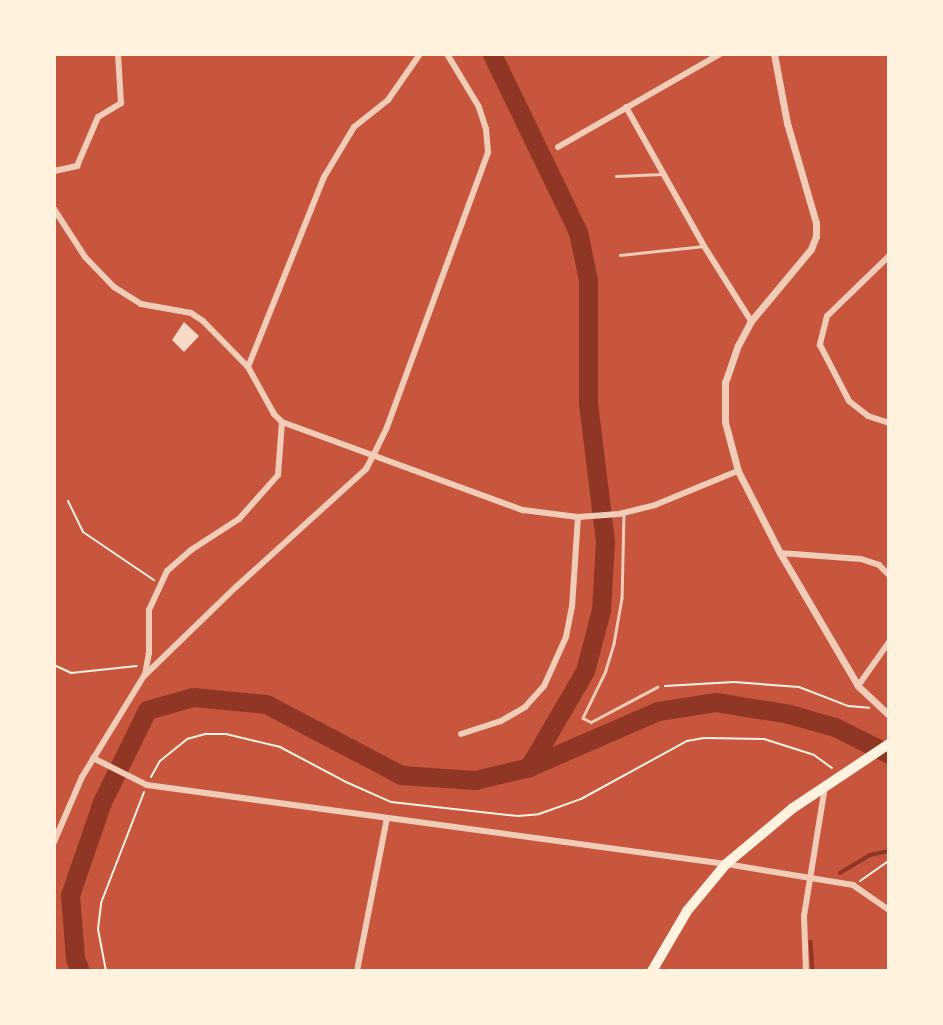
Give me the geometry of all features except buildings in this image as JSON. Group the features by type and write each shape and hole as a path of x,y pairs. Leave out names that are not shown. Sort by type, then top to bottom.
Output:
{"highway":[{"path":"652,971 687,911 726,864 768,827 889,744"}],"street":[{"path":"54,171 77,166 98,117 121,103 118,54"},
{"path":"247,367 324,177 355,128 388,100 420,54"},
{"path":"144,676 236,587 366,469 373,456 387,427 488,152 486,129 479,107 447,54"},
{"path":"558,147 720,54"},
{"path":"774,54 787,123 816,223 816,236 811,249 751,321 730,364 724,391 725,422 738,471 780,553 858,686 889,715"},
{"path":"626,107 704,246 751,321"},
{"path":"54,209 85,257 114,287 141,304 191,313 203,321 247,367 274,414 282,422 523,510 578,517 621,514 655,505 738,471"},
{"path":"889,256 827,316 820,345 849,401 868,416 889,423"},
{"path":"54,842 96,760 144,676 148,664 149,610 167,571 181,558 239,519 278,474 282,422"},
{"path":"461,734 502,721 525,707 548,677 566,637 572,607 578,517"},
{"path":"780,553 861,559 880,565 889,575"},
{"path":"858,686 889,642"},
{"path":"96,760 146,784 726,864 853,885 889,910"},
{"path":"806,971 804,916 808,877 825,787"},
{"path":"356,971 387,818"}],"lane":[{"path":"616,176 664,174"},
{"path":"620,255 704,246"},
{"path":"621,514 622,598 614,644 606,671 583,718 591,722 657,687"}],"path":[{"path":"68,501 83,532 118,553 161,585"},
{"path":"54,665 71,673 148,664"},
{"path":"657,687 734,682 799,687 848,706 880,709"},
{"path":"106,971 98,929 101,904 146,784 160,761 171,749 187,739 206,734 226,734 280,747 358,788 391,802 489,815 518,816 557,808 581,799 687,741 704,738 730,736 790,745 845,773"},
{"path":"853,885 889,862"}],"waterway":[{"path":"492,54 578,232 588,280 588,403 605,541 601,610 585,671 529,767"},
{"path":"80,971 75,958 70,895 102,802 147,710 193,697 266,704 401,775 475,780 529,767 658,711 716,702 789,714 835,727 889,754"},
{"path":"840,873 870,855 889,851"},
{"path":"811,942 813,971"}]}
